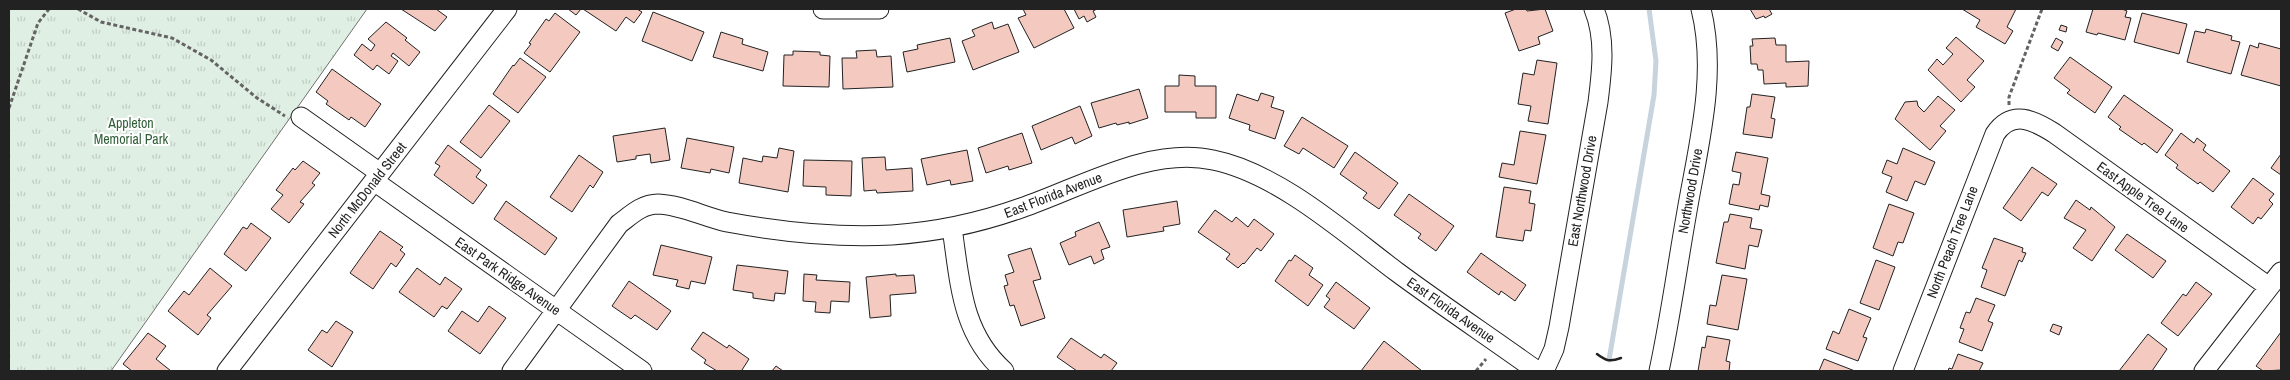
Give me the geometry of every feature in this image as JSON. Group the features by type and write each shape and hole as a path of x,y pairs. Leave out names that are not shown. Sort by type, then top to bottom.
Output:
{"street":[{"name":"North McDonald Street","path":"227,371 507,9"},
{"path":"823,9 879,9"},
{"name":"East Northwood Drive","path":"1544,371 1554,350 1559,327 1598,102 1602,67 1601,38 1594,9"},
{"name":"Northwood Drive","path":"1659,371 1707,81 1707,47 1701,9"},
{"name":"East Apple Tree Lane","path":"2010,120 2020,118 2054,133 2270,288"},
{"name":"East Park Ridge Avenue","path":"304,120 377,177 556,310 642,371"},
{"name":"North Peach Tree Lane","path":"1903,371 1995,134 2001,126 2010,120"},
{"name":"East Florida Avenue","path":"512,371 619,224 640,208 657,204 724,221 798,232 847,236 893,235 952,228 988,219 1024,207 1138,162 1180,156 1212,159 1241,168 1301,201 1538,371"},
{"path":"952,228 961,292 968,318 978,341 992,361 1004,371"},
{"path":"2204,371 2281,272"}],"path":[{"path":"9,108 10,97 38,23 49,9"},
{"path":"78,9 101,22 172,38 211,60 257,98 297,124 304,120"},
{"path":"2010,120 2009,97 2042,9"},
{"path":"1476,371 1486,359"}],"green space":[{"name":"Appleton Memorial Park","path":"9,9 367,9 111,371 9,371"}],"building":[{"path":"401,9 436,9 447,17 435,31"},
{"path":"568,9 581,9 576,15"},
{"path":"583,9 637,9 642,12 634,23 626,17 616,31"},
{"path":"1023,9 1064,9 1074,28 1034,48 1018,18 1026,15"},
{"path":"1074,9 1097,9 1093,11 1096,17 1087,22 1084,16 1079,19"},
{"path":"1516,9 1526,9 1527,11 1545,9 1553,31 1538,37 1540,44 1519,51 1505,13"},
{"path":"1750,9 1769,9 1772,14 1765,18 1764,16 1756,19"},
{"path":"1962,9 2016,9 2007,27 2013,31 2005,44 1976,27 1980,20"},
{"path":"2093,9 2122,9 2127,11 2125,17 2131,18 2125,40 2086,32"},
{"path":"653,12 704,32 692,61 642,41"},
{"path":"555,13 580,32 550,72 524,53 546,19 549,21"},
{"path":"2142,13 2187,24 2179,54 2134,42"},
{"path":"386,22 407,38 405,40 420,52 409,66 393,53 391,56 398,61 389,74 377,65 373,70 354,55 362,44 371,51 375,45 368,39"},
{"path":"992,22 994,29 1008,24 1019,52 973,70 962,41 975,36 972,30"},
{"path":"2061,25 2067,27 2066,32 2059,30"},
{"path":"2206,29 2232,36 2231,40 2240,42 2231,74 2187,62 2195,31 2205,33"},
{"path":"721,32 743,39 742,44 768,52 763,71 713,57"},
{"path":"1956,37 1984,61 1967,80 1975,87 1961,102 1928,70 1937,59 1943,65 1953,54 1946,48"},
{"path":"950,38 955,62 907,72 903,52 918,49 917,45"},
{"path":"1775,38 1776,45 1786,45 1786,62 1809,61 1808,86 1786,87 1786,83 1764,84 1763,70 1758,70 1757,64 1751,64 1750,46 1753,46 1752,39"},
{"path":"2056,38 2063,42 2058,51 2051,47"},
{"path":"2259,43 2281,49 2281,86 2241,75 2250,45 2258,48"},
{"path":"876,50 877,57 891,56 893,87 843,89 842,58 857,58 856,51"},
{"path":"793,51 820,52 820,55 830,56 829,87 783,86 784,55 793,55"},
{"path":"2070,57 2112,87 2095,113 2067,93 2070,90 2054,78"},
{"path":"520,58 546,77 518,113 493,94"},
{"path":"1537,60 1557,63 1548,124 1528,121 1531,106 1518,104 1523,73 1534,75"},
{"path":"332,69 381,104 365,127 351,117 349,120 326,104 328,101 316,92"},
{"path":"1179,75 1195,76 1195,86 1216,86 1216,118 1196,118 1196,112 1165,112 1165,86 1179,86"},
{"path":"1139,89 1148,118 1129,124 1129,122 1117,125 1116,123 1099,128 1091,103"},
{"path":"1261,93 1274,97 1271,107 1284,111 1275,139 1249,130 1250,125 1229,118 1237,94 1258,101"},
{"path":"1752,94 1775,97 1771,118 1775,119 1772,138 1743,134 1747,107 1750,107"},
{"path":"2124,95 2173,130 2157,153 2144,143 2142,145 2119,129 2121,127 2108,117"},
{"path":"1938,96 1955,110 1940,126 1946,131 1930,150 1895,119 1905,102 1917,101 1918,106 1924,112"},
{"path":"489,105 510,121 481,158 460,142"},
{"path":"1080,106 1092,136 1075,144 1072,137 1041,150 1032,126"},
{"path":"1302,117 1348,146 1334,168 1303,148 1299,154 1284,146"},
{"path":"665,128 670,160 651,163 650,154 636,156 636,159 617,162 613,136"},
{"path":"1520,131 1546,135 1537,184 1499,177 1502,163 1514,165"},
{"path":"1022,133 1032,163 1009,170 1008,166 986,173 978,148"},
{"path":"2181,133 2194,143 2197,138 2206,145 2203,150 2230,171 2213,192 2176,168 2178,165 2165,155"},
{"path":"687,138 734,147 729,173 711,169 710,173 681,168"},
{"path":"448,145 481,170 476,177 487,185 473,204 434,175 440,166 435,163"},
{"path":"779,148 794,151 788,192 739,183 743,158 762,162 763,156 777,158"},
{"path":"1903,148 1935,162 1925,185 1915,181 1907,201 1886,192 1892,177 1882,173 1887,160 1897,164"},
{"path":"967,150 973,181 951,185 950,180 927,185 921,159"},
{"path":"1355,152 1398,183 1379,209 1363,198 1367,193 1340,174"},
{"path":"1736,152 1768,158 1761,194 1770,196 1768,207 1760,205 1759,210 1729,204 1733,184 1739,185 1741,173 1732,171"},
{"path":"2281,154 2281,175 2271,168"},
{"path":"579,155 603,172 593,188 590,185 572,212 550,197"},
{"path":"885,157 886,170 912,168 913,191 877,193 876,190 864,191 862,158"},
{"path":"804,160 852,161 851,196 826,195 826,187 803,186"},
{"path":"303,161 320,173 312,183 315,185 300,202 304,204 289,223 271,209 283,195 276,190 293,168 295,170"},
{"path":"2032,167 2057,184 2048,196 2042,192 2021,221 2003,208"},
{"path":"2253,178 2274,194 2269,200 2273,204 2261,219 2258,217 2253,224 2231,207"},
{"path":"1504,187 1531,191 1529,203 1535,204 1531,231 1525,230 1523,241 1496,237"},
{"path":"1409,194 1454,226 1436,251 1418,238 1421,234 1394,215"},
{"path":"2076,200 2090,210 2091,207 2115,227 2092,261 2073,248 2086,230 2064,218"},
{"path":"506,201 557,238 545,255 494,219"},
{"path":"1177,201 1180,224 1163,227 1164,231 1127,237 1123,210"},
{"path":"1889,204 1914,213 1903,243 1898,242 1893,256 1873,248"},
{"path":"1215,210 1232,222 1236,217 1248,227 1254,219 1274,234 1261,251 1257,248 1244,264 1238,268 1226,259 1230,254 1198,232"},
{"path":"1730,214 1752,218 1750,228 1762,230 1758,247 1749,245 1745,269 1716,263 1724,222 1728,222"},
{"path":"1099,222 1110,247 1101,250 1104,259 1094,264 1091,256 1069,265 1060,243 1076,236 1075,232"},
{"path":"251,223 271,238 246,271 224,254 243,227 247,229"},
{"path":"380,231 403,247 400,250 405,254 396,267 391,263 373,289 350,273"},
{"path":"2127,234 2166,261 2153,278 2115,250"},
{"path":"1994,238 2023,248 2022,252 2026,253 2022,262 2019,260 2005,296 1981,287 1987,270 1982,268"},
{"path":"661,245 712,257 705,284 691,281 689,289 676,286 678,280 653,275"},
{"path":"1031,248 1041,279 1033,281 1045,318 1021,326 1014,305 1010,306 1004,286 1008,285 1005,275 1014,272 1008,255"},
{"path":"1481,253 1526,285 1515,301 1501,291 1499,295 1467,272"},
{"path":"1295,255 1313,268 1309,275 1323,285 1308,306 1275,281 1289,260 1291,261"},
{"path":"1876,260 1895,267 1879,310 1860,303"},
{"path":"737,265 788,271 785,294 775,293 774,301 753,298 753,293 733,290"},
{"path":"210,268 232,286 207,315 211,318 198,335 168,311 184,291 189,295"},
{"path":"417,268 440,285 445,277 462,289 447,309 442,306 434,317 399,292"},
{"path":"804,274 817,275 816,280 850,282 849,302 831,301 830,313 815,312 816,302 803,301"},
{"path":"896,274 896,276 914,275 916,293 890,295 891,316 870,318 866,277"},
{"path":"1722,275 1747,279 1738,330 1707,324 1710,305 1716,306"},
{"path":"629,281 671,311 657,330 635,315 631,319 612,306"},
{"path":"1336,282 1370,308 1354,329 1324,307 1330,299 1326,296"},
{"path":"2196,282 2212,294 2178,336 2161,323 2183,294 2186,296"},
{"path":"1976,298 1995,305 1988,321 1993,323 1982,351 1959,342 1964,329 1960,328 1966,312 1970,313"},
{"path":"489,306 506,318 480,354 448,331 462,311 478,322"},
{"path":"1849,309 1871,318 1863,337 1867,338 1858,361 1826,349 1833,331 1839,334"},
{"path":"336,321 353,332 332,367 308,350 322,330 327,333"},
{"path":"2053,324 2062,327 2059,335 2050,331"},
{"path":"703,332 727,348 729,345 749,359 742,370 744,371 717,371 704,363 706,360 691,349"},
{"path":"2281,332 2281,370 2263,371 2256,366"},
{"path":"148,333 166,346 156,359 171,371 132,371 123,364"},
{"path":"2148,334 2167,349 2152,371 2119,371"},
{"path":"1707,336 1730,340 1726,361 1730,362 1729,371 1698,371 1702,347 1705,348"},
{"path":"1071,338 1101,358 1104,354 1117,363 1111,371 1077,371 1057,357"},
{"path":"1384,341 1422,371 1361,371"},
{"path":"1958,354 1983,363 1979,371 1948,371 1949,368 1952,369"},
{"path":"1824,359 1855,371 1819,371"},
{"path":"776,366 783,371 772,371"}],"waterway":[{"path":"1609,360 1654,95 1656,61 1649,9"}],"wall":[{"path":"1597,354 1608,360 1621,358"}]}
